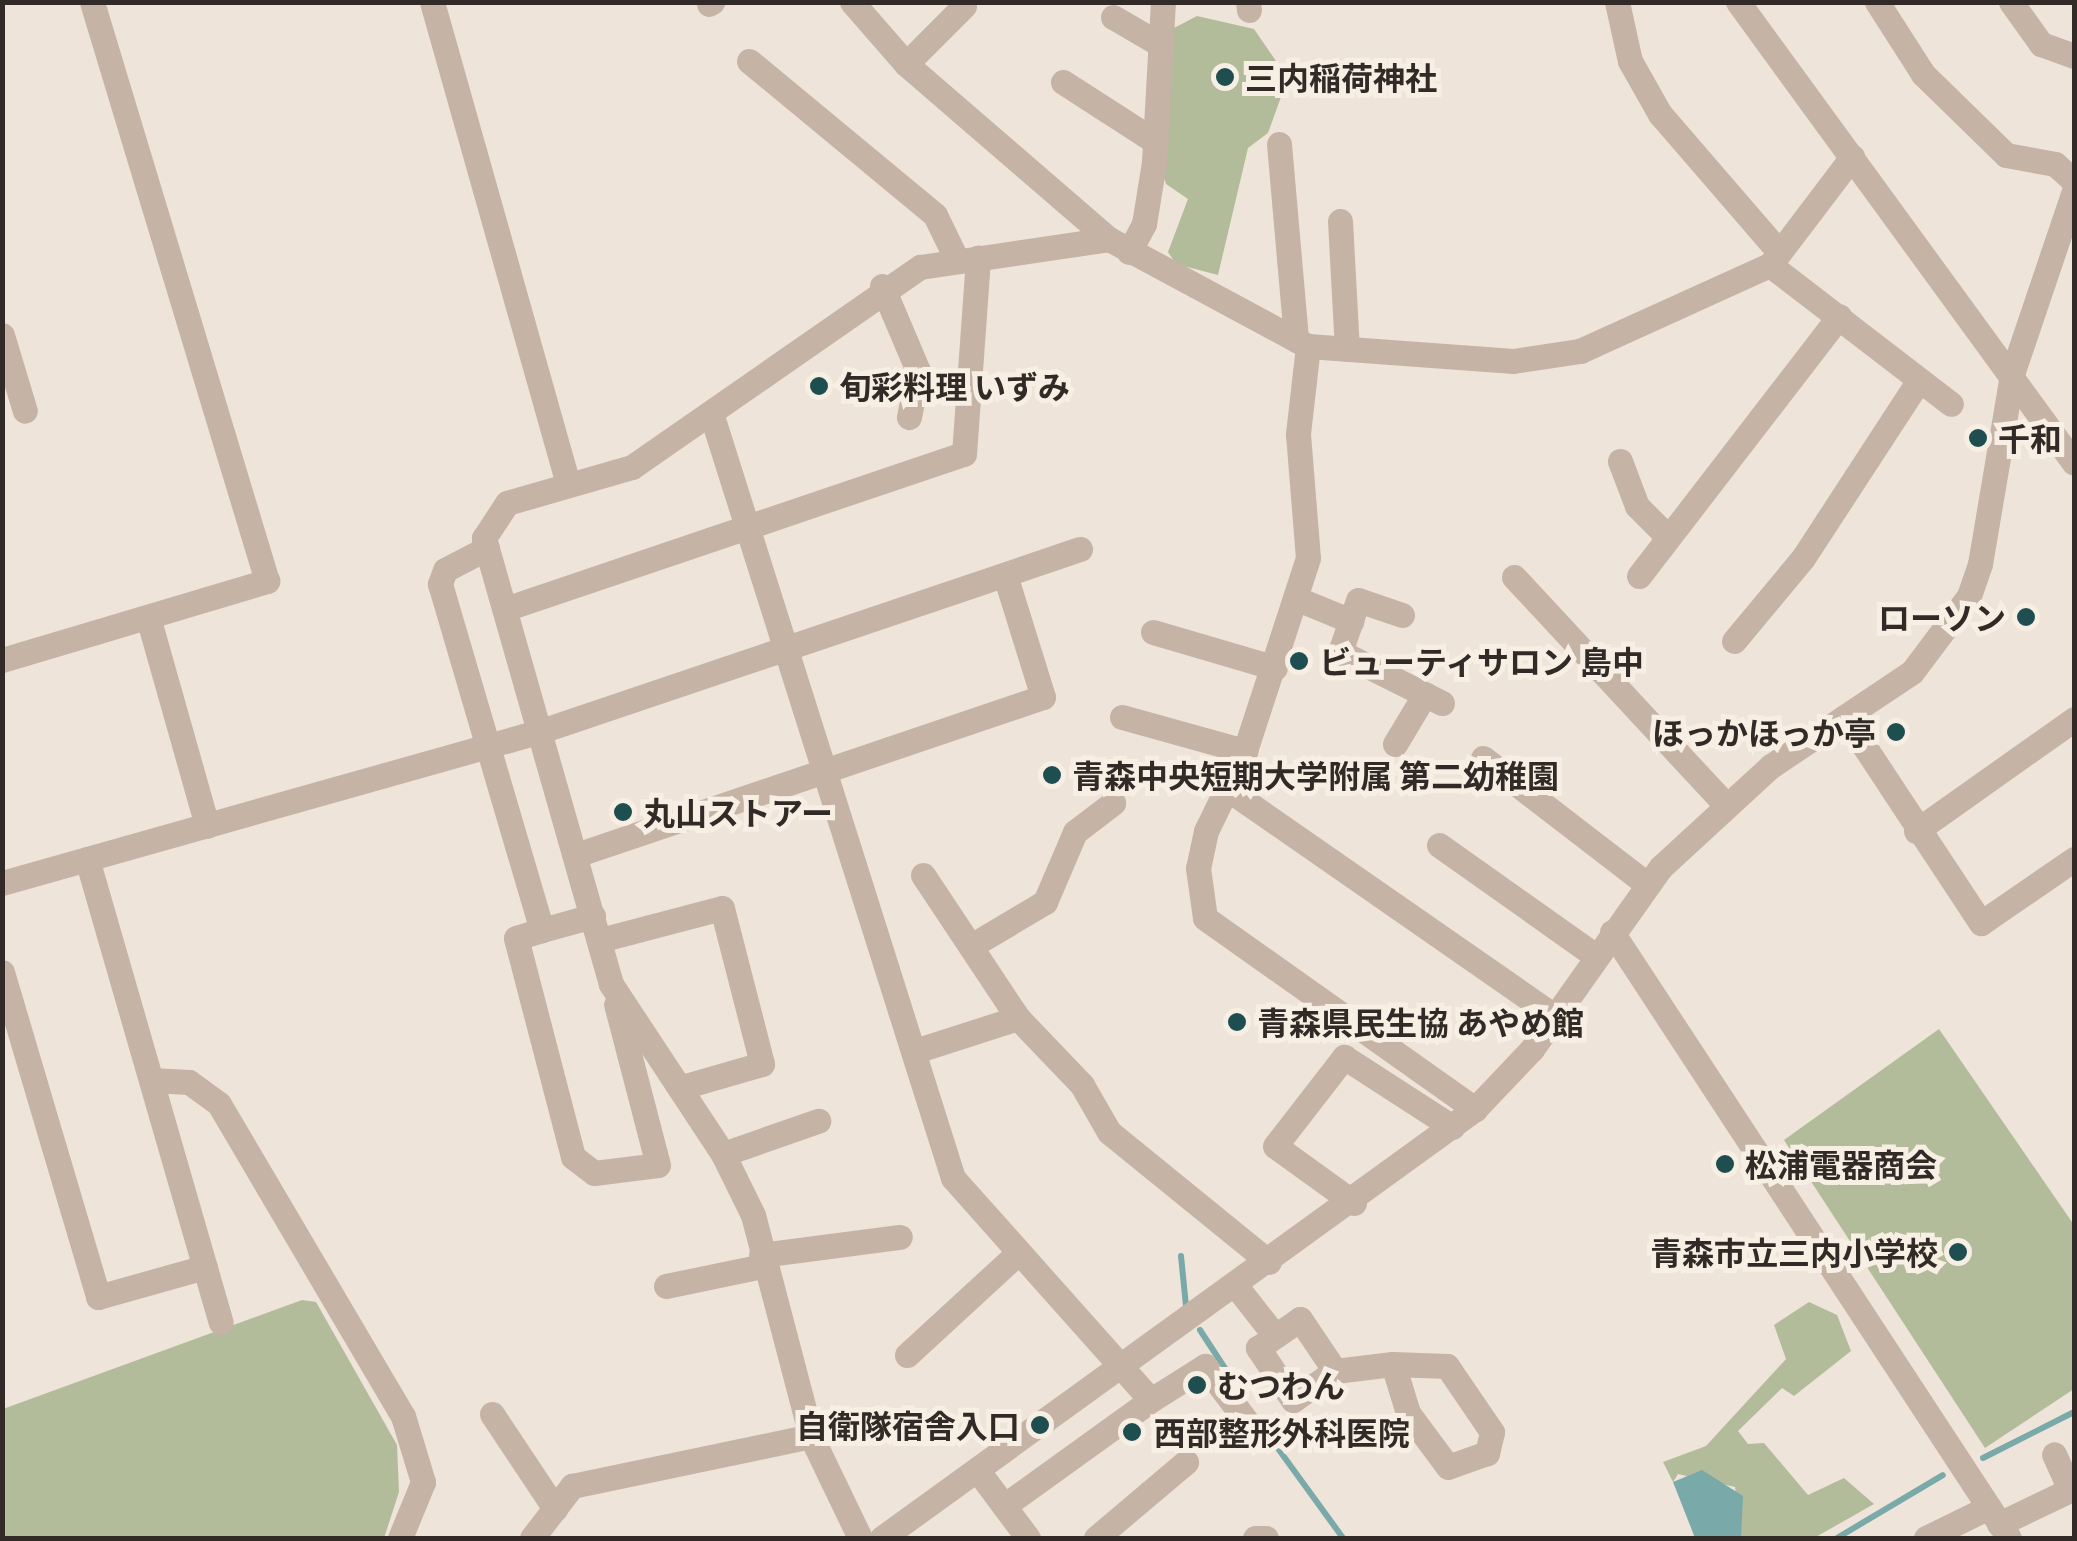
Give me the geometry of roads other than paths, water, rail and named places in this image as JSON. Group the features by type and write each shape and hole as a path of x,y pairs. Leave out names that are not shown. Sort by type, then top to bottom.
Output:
{"street":[{"path":"2,660 267,581 92,2"},
{"path":"432,2 568,484"},
{"path":"852,2 906,64 1119,245 1302,343 1348,349 1547,358 1774,258 1852,157"},
{"path":"542,930 440,584 445,570 487,548 507,503 632,468 712,416 882,286 967,258 1119,245 1144,224 1156,142 1163,2"},
{"path":"1617,2 1630,61 1660,114 1774,258 1839,316 1952,404"},
{"path":"1738,2 2074,463"},
{"path":"1877,2 1923,74 2006,155 2055,164 2074,181"},
{"path":"2010,2 2041,44 2074,56"},
{"path":"906,64 964,6"},
{"path":"1114,17 1161,46"},
{"path":"505,609 964,454 967,258 935,215 749,61"},
{"path":"1063,82 1156,142"},
{"path":"1279,144 1302,343 1298,434 1308,558 1275,668 1198,868 1205,918 1475,1109"},
{"path":"896,1535 978,1471 1354,1203 1475,1109 1554,1016 1648,885 1726,805 1845,716 1912,672 1969,596 1994,508 2012,374 2074,192"},
{"path":"1340,221 1348,349"},
{"path":"882,286 918,371 909,417"},
{"path":"1638,576 1839,316"},
{"path":"2,336 25,411"},
{"path":"1734,642 1803,558 1919,380"},
{"path":"712,416 790,649 953,1178 1150,1400"},
{"path":"1620,461 1636,506 1668,538"},
{"path":"487,548 576,854 596,928 658,1165 594,1172 573,1157 516,938 542,930 596,928 722,908 762,1064 679,1088"},
{"path":"2,884 541,732 1080,549"},
{"path":"576,854 1043,697 1005,575"},
{"path":"1514,577 1726,805"},
{"path":"1295,598 1351,621"},
{"path":"1395,744 1433,699 1340,652 1358,600 1402,615"},
{"path":"148,616 208,826"},
{"path":"1153,632 1275,668"},
{"path":"1845,716 1916,831 1981,923 2074,859"},
{"path":"1122,718 1245,751"},
{"path":"1916,831 2074,720"},
{"path":"1483,758 1648,885"},
{"path":"1229,790 1554,1016"},
{"path":"970,946 1046,902 1075,832 1113,803"},
{"path":"1439,845 1596,956"},
{"path":"88,859 221,1322"},
{"path":"924,874 1018,1018 1082,1085 1109,1132 1269,1262"},
{"path":"1612,932 1999,1523"},
{"path":"2,972 98,1297 205,1267"},
{"path":"610,984 723,1154 762,1260 810,1436 860,1538"},
{"path":"915,1051 1018,1018"},
{"path":"1354,1203 1275,1146 1344,1057 1452,1127"},
{"path":"152,1080 189,1082 219,1104 402,1416 424,1482 400,1538"},
{"path":"723,1154 818,1122"},
{"path":"666,1286 762,1260 900,1237"},
{"path":"907,1355 1019,1252"},
{"path":"1236,1286 1274,1336"},
{"path":"1335,1371 1300,1319 1258,1348 1294,1400 1335,1371 1393,1364 1447,1366 1492,1432 1486,1453 1448,1467 1408,1413 1393,1364"},
{"path":"1004,1506 1150,1400 1205,1366 1257,1435"},
{"path":"492,1414 555,1508"},
{"path":"532,1538 572,1486 810,1436"},
{"path":"1926,1538 1999,1523 2070,1490 2054,1454"},
{"path":"1096,1538 1186,1462"},
{"path":"978,1471 1028,1538"},
{"path":"1255,1538 1266,1538"}],"water":[{"path":"1702,1470 1743,1496 1741,1538 1695,1538 1673,1482"}],"waterway":[{"path":"1181,1256 1186,1306"},
{"path":"1200,1330 1243,1396"},
{"path":"1983,1458 2074,1412"},
{"path":"1266,1432 1343,1538"},
{"path":"1837,1538 1943,1475"}],"place":[{"name":"三内稲荷神社","path":"1225,77"},
{"name":"旬彩料理 いずみ","path":"819,386"},
{"name":"千和","path":"1978,438"},
{"name":"ローソン","path":"2026,617"},
{"name":"ビューティサロン 島中","path":"1299,661"},
{"name":"ほっかほっか亭","path":"1896,732"},
{"name":"青森中央短期大学附属 第二幼稚園","path":"1052,775"},
{"name":"丸山ストアー","path":"623,812"},
{"name":"青森県民生協 あやめ館","path":"1237,1022"},
{"name":"松浦電器商会","path":"1725,1164"},
{"name":"青森市立三内小学校","path":"1958,1252"},
{"name":"むつわん","path":"1197,1385"},
{"name":"自衛隊宿舎入口","path":"1040,1425"},
{"name":"西部整形外科医院","path":"1132,1432"}]}
